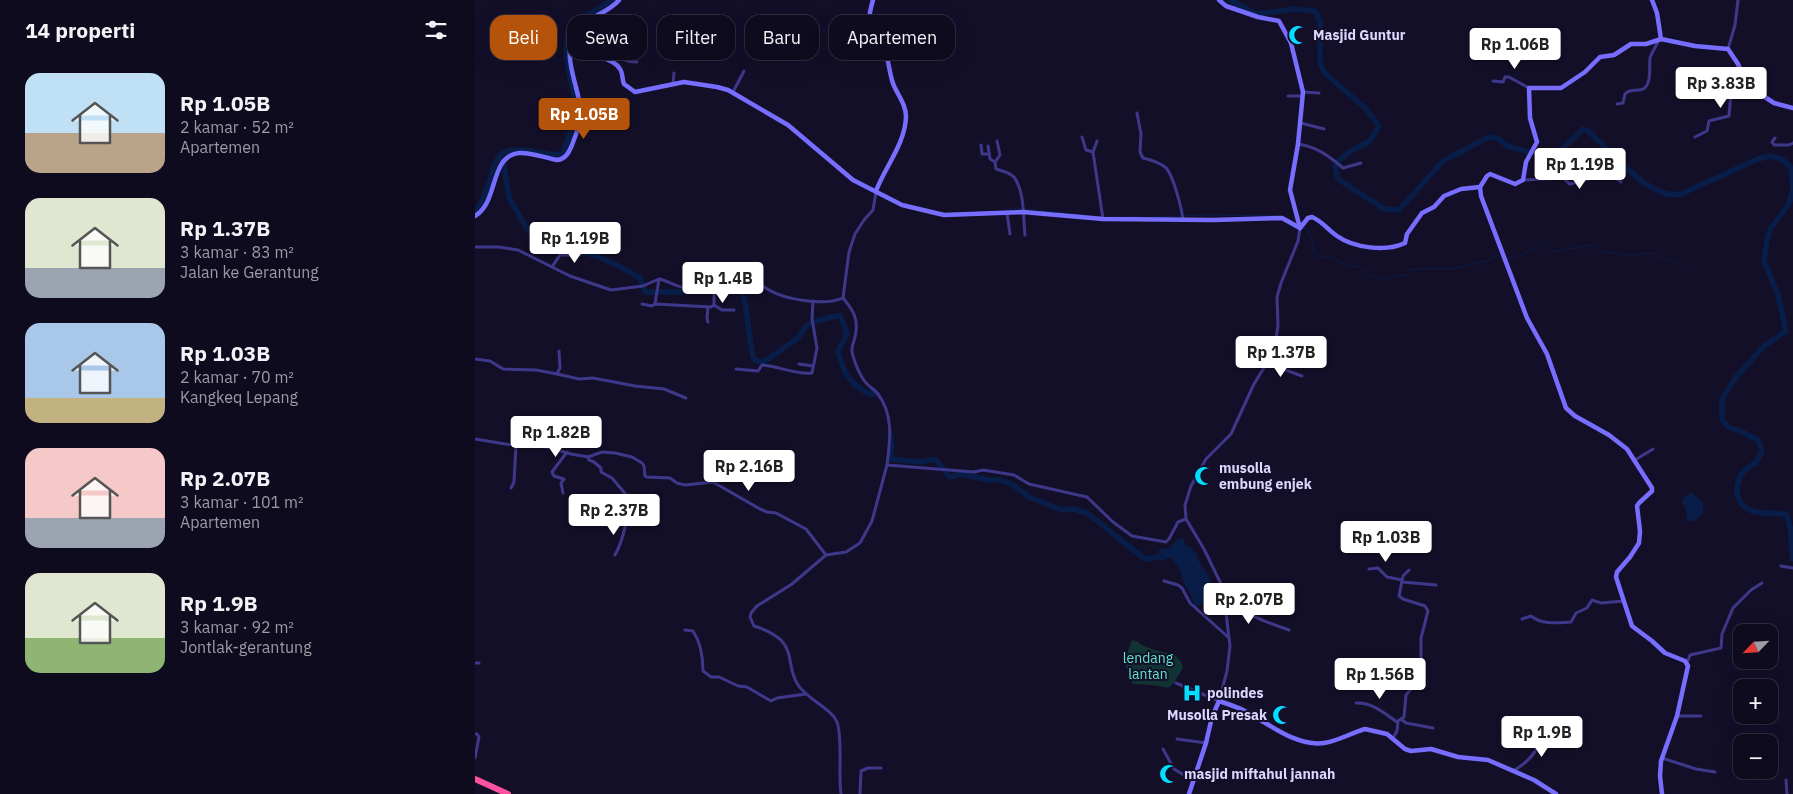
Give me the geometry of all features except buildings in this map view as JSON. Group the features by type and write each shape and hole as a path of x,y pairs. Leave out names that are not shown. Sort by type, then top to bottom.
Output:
{"highway":[{"path":"475,779 508,794"}],"street":[{"path":"599,15 613,7 619,0"},
{"path":"841,794 837,724 829,711 806,694 799,686 791,671 789,652 786,646 776,636 754,626 750,617 751,612 757,606 792,584 826,555 846,552 860,543 872,521 887,465 890,435 887,411 877,393 864,381 854,358 852,349 856,335 857,319 851,307 843,298 849,252 855,234 873,210 876,191 904,128 903,104 893,85 885,52 874,41 870,33 869,16 873,0"},
{"path":"1189,794 1206,743 1212,717 1219,701 1230,652 1223,586 1186,519 1186,499 1206,459 1231,434 1254,384 1267,363 1276,341 1279,290 1298,240 1300,228 1290,190 1301,123 1303,94 1293,49 1277,19 1263,18 1226,6 1219,0"},
{"path":"1617,104 1623,104 1626,92 1644,89 1649,78 1651,56 1660,39 1657,14 1652,0"},
{"path":"1738,0 1735,25 1728,49 1738,64 1745,83 1774,103 1793,108"},
{"path":"1493,81 1503,82 1507,77 1529,88 1561,88 1585,72 1600,57 1614,55 1631,44 1646,44 1660,39 1695,46 1728,49"},
{"path":"475,216 483,210 501,163 506,157 521,153 560,160 568,154 581,113 571,60"},
{"path":"606,60 619,66 623,83 633,91 638,92 683,82 717,87 733,92 788,125 853,180 902,205 944,215 957,216 1023,211 1103,217 1282,218 1300,228"},
{"path":"626,60 637,62"},
{"path":"733,92 743,71"},
{"path":"673,85 674,73"},
{"path":"1695,137 1707,131 1709,121 1729,116 1731,92 1745,92 1749,86"},
{"path":"1523,180 1526,162 1537,142 1529,113 1529,88"},
{"path":"1288,96 1319,93"},
{"path":"1137,113 1141,134 1141,155 1143,158 1155,160 1167,169 1182,216"},
{"path":"1301,123 1324,128"},
{"path":"1082,137 1085,150 1093,152"},
{"path":"1775,138 1774,145 1789,145 1793,143"},
{"path":"997,141 1000,155 995,162 996,169 1009,173 1015,179 1022,205 1025,235"},
{"path":"1097,141 1093,152 1103,217"},
{"path":"1298,144 1315,148 1336,161 1343,168 1361,163"},
{"path":"981,145 982,154 989,154"},
{"path":"988,146 991,160 995,162"},
{"path":"1621,182 1613,178 1582,180 1573,184 1563,178 1523,180 1515,184 1492,174 1487,176 1480,187 1481,196 1525,314 1547,354 1566,408 1575,416 1615,439 1627,449 1652,491 1637,506 1640,531 1638,546 1616,574 1616,580 1633,628 1665,653 1685,661 1687,664"},
{"path":"1300,228 1312,217 1336,236 1352,244 1370,248 1398,245 1405,242 1407,234 1422,213 1434,206 1444,196 1461,190 1480,187"},
{"path":"1007,212 1010,234"},
{"path":"552,267 559,256 579,256 586,239"},
{"path":"475,247 514,249 579,279 611,290 643,286 659,279 685,288 698,286 722,274 734,271 751,278 775,293 813,302 835,301 843,298"},
{"path":"698,286 699,268"},
{"path":"655,304 659,279"},
{"path":"711,281 714,292 714,305"},
{"path":"736,369 758,371 761,366 765,365 812,373 817,348 813,330 813,302"},
{"path":"642,304 708,308 714,305"},
{"path":"714,305 722,310 734,310"},
{"path":"708,308 708,322"},
{"path":"557,374 560,368 559,350"},
{"path":"475,359 490,361 503,369 536,370 579,379 593,378 635,386 665,389 683,395 686,398"},
{"path":"1267,363 1302,376"},
{"path":"799,364 813,366"},
{"path":"475,439 547,447 588,457 604,452 615,453 632,457 642,463 644,474 647,477 670,478 677,483 685,485 709,481 714,482 767,512 776,513 805,529 826,555"},
{"path":"511,488 514,482 516,445"},
{"path":"1635,460 1653,449"},
{"path":"563,493 561,483 563,479 554,476 552,472 567,452"},
{"path":"588,457 589,460 601,468 601,472 612,478 628,497 627,521 622,540 615,555"},
{"path":"887,465 974,472 983,470 1014,475 1029,484 1087,497 1116,525 1137,538 1165,542 1169,539 1178,522 1186,519"},
{"path":"1781,566 1793,568"},
{"path":"1369,569 1378,568 1387,577 1402,581 1436,585"},
{"path":"1397,722 1404,716 1407,695 1421,677 1421,638 1427,609 1425,606 1400,597 1402,581 1405,573 1409,570"},
{"path":"1164,581 1181,588 1190,603 1228,637"},
{"path":"1662,794 1660,776 1662,758 1677,716 1689,670 1688,658 1691,655 1721,648 1722,634 1733,608 1751,590 1762,584"},
{"path":"1224,595 1249,615 1289,630"},
{"path":"1522,619 1531,616 1536,620 1548,623 1571,622 1576,613 1587,608 1592,600 1601,603 1624,601"},
{"path":"685,630 693,631 697,638 701,649 703,671 708,675 719,677 738,686 746,686 771,700 806,694"},
{"path":"1402,667 1413,671 1420,679"},
{"path":"1175,684 1245,711 1292,737 1310,742 1326,743 1365,728 1377,730 1393,738 1411,751 1431,749 1458,757 1484,758 1534,780 1556,794"},
{"path":"1355,703 1364,703 1372,706 1397,722"},
{"path":"1677,716 1701,716"},
{"path":"1401,719 1406,723 1433,728"},
{"path":"1393,738 1397,731 1397,722"},
{"path":"1512,771 1525,764 1536,751 1545,725"},
{"path":"475,734 479,737 475,758"},
{"path":"1177,740 1206,743"},
{"path":"1163,749 1174,769 1194,781"},
{"path":"1662,758 1695,769 1715,772"},
{"path":"859,794 861,771 868,768 881,768"},
{"path":"1786,780 1787,794"}],"green space":[{"name":"lendang lantan","path":"1132,640 1153,649 1174,654 1183,667 1174,683 1168,688 1133,684 1124,662"}],"water":[{"path":"1691,493 1702,501 1704,512 1694,521 1687,521 1686,508 1682,503 1683,498"},
{"path":"1183,538 1186,546 1192,547 1193,551 1197,553 1197,557 1211,582 1219,586 1222,591 1199,606 1195,606 1184,584 1180,569 1170,557 1163,561 1159,560 1159,550 1163,548 1168,549 1177,540"}],"waterway":[{"path":"475,211 484,197 494,166 502,154 519,150 556,155 563,153 577,109 568,68 566,51 568,33 586,16 612,0"},
{"path":"1230,0 1256,14 1295,9 1315,11 1320,21 1320,63 1324,72 1367,110 1379,126 1370,141 1351,151 1337,162 1335,166 1338,179 1384,209 1399,210 1443,161 1489,137 1499,139 1507,146 1545,156 1558,153 1583,129 1588,131 1637,177 1659,191 1672,194 1681,194 1758,159 1770,156 1782,159 1791,168 1793,189 1789,204 1771,228 1767,239 1764,261 1778,295 1786,331 1764,346 1736,377 1722,399 1722,419 1728,427 1758,440 1762,451 1756,462 1745,470 1740,477 1737,486 1738,497 1745,508 1758,512 1786,514 1791,530 1793,559"},
{"path":"498,158 503,160 509,198 527,229 538,243 554,251 574,251 597,256 617,265 640,278 645,292 705,291 723,284 741,285 754,360 764,362 798,338 807,325 840,315 847,334 838,351 842,366 849,378 858,387 871,395 873,390 877,394"},
{"path":"1002,211 1017,208 1083,215"},
{"path":"1154,217 1205,215 1277,216"},
{"path":"1104,217 1142,217"},
{"path":"1303,228 1308,230 1316,255 1333,258 1361,268 1371,277 1385,279 1408,274 1410,269 1452,269 1487,261 1500,254"},
{"path":"1506,259 1523,254 1543,243 1547,245 1549,252 1593,245 1597,251 1635,256 1654,253 1656,256 1684,265"},
{"path":"890,433 892,446 889,459 920,462 935,459 950,477 961,474 989,480 1000,480 1012,484 1029,497 1062,510 1074,509 1087,513 1145,559 1158,557"}],"place":[{"name":"Masjid Guntur","path":"1298,35"},
{"name":"musolla embung enjek","path":"1204,476"},
{"name":"polindes","path":"1192,693"},
{"name":"Musolla Presak","path":"1282,715"},
{"name":"masjid miftahul jannah","path":"1169,774"}]}
